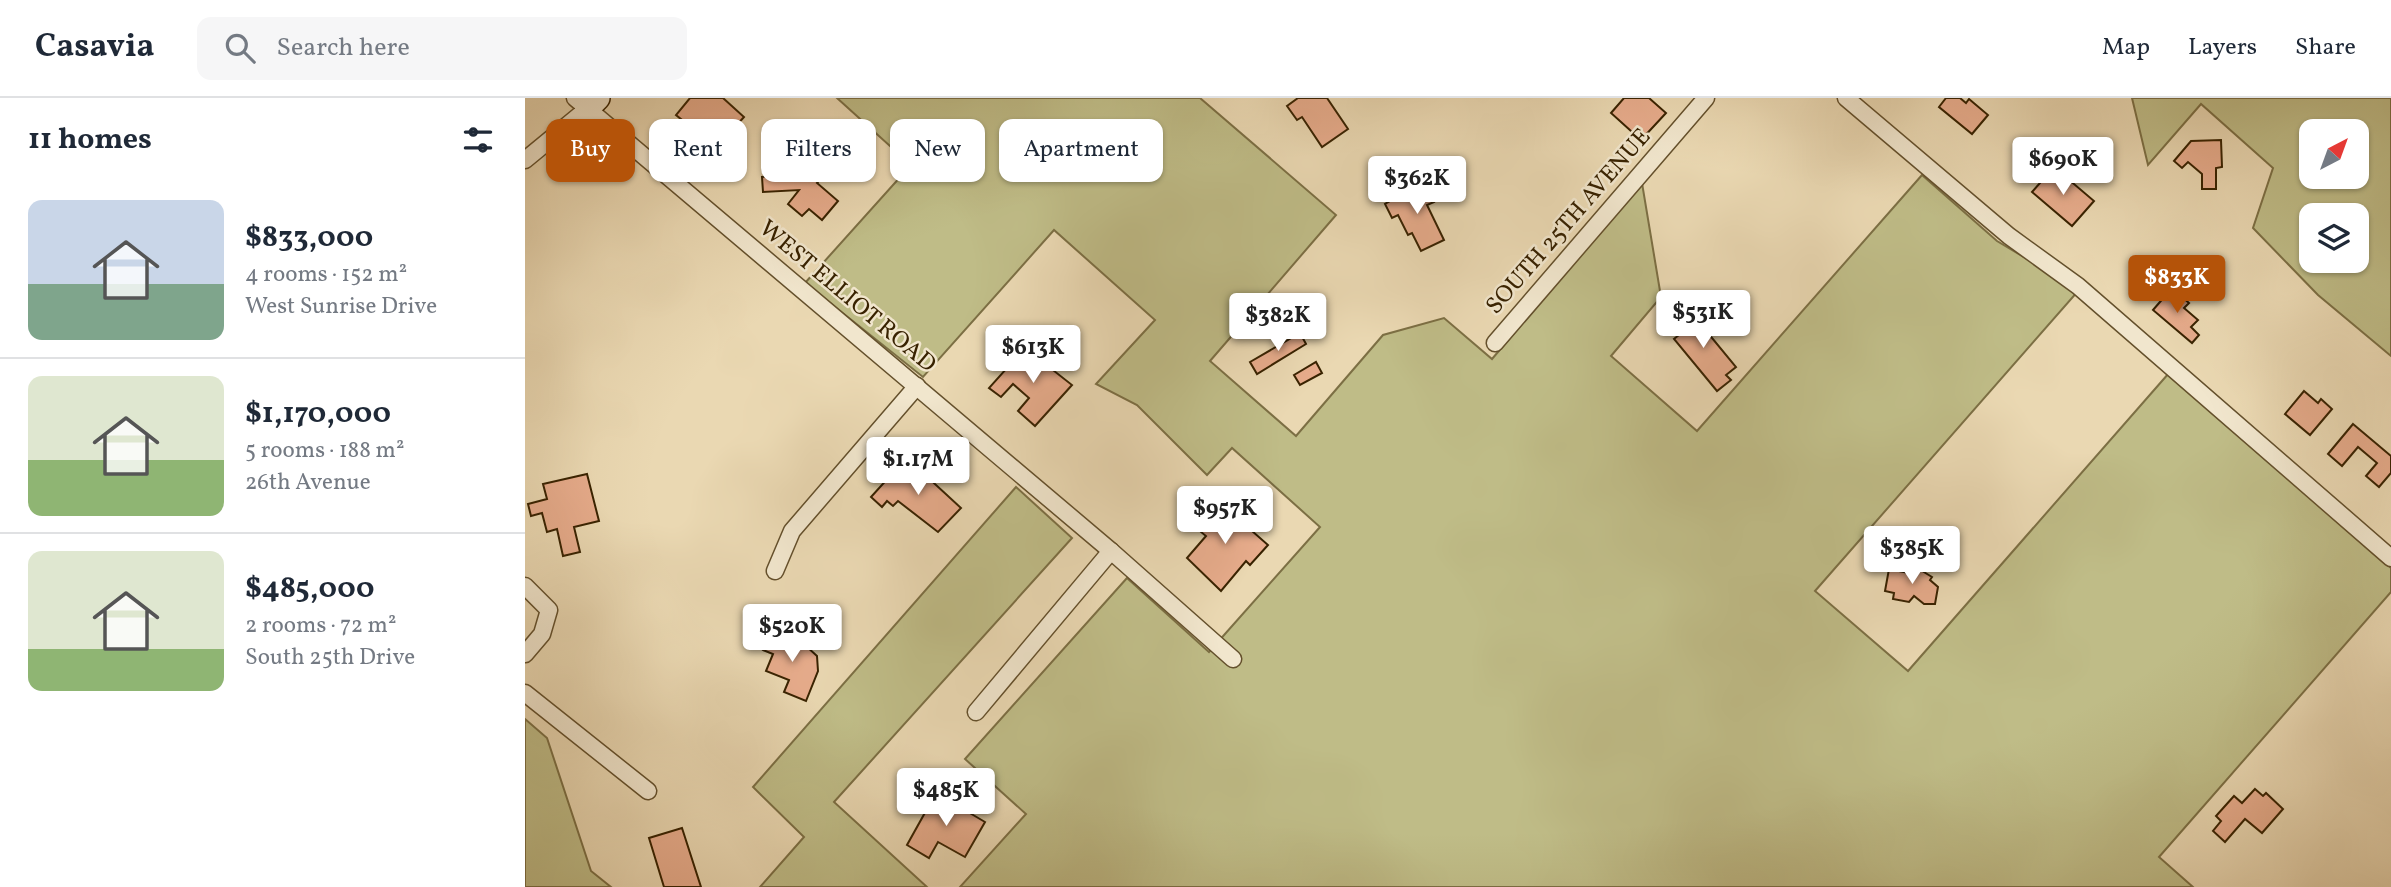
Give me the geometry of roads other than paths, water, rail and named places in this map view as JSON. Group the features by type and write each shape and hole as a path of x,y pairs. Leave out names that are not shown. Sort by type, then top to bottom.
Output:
{"street":[{"name":"SOUTH 25TH AVENUE","path":"1495,343 1706,98"},
{"path":"1846,98 2009,236 2078,286 2391,558"},
{"path":"525,160 586,102"},
{"name":"WEST ELLIOT ROAD","path":"586,102 1111,551 1233,659"},
{"path":"775,571 792,531 917,386"},
{"path":"976,712 1111,551"},
{"path":"525,586 549,610 542,634 525,654"},
{"path":"525,693 648,791"}]}
